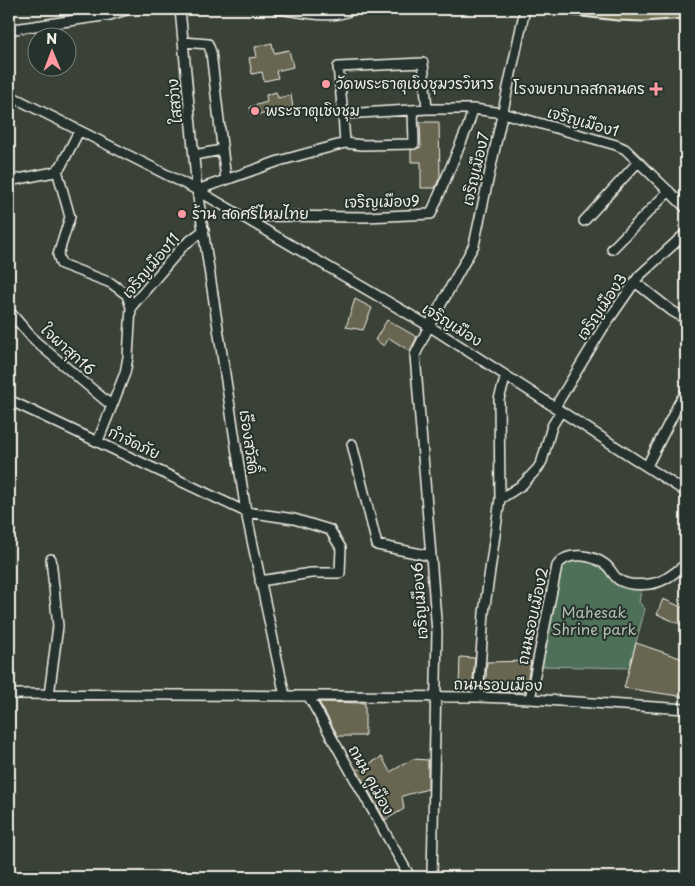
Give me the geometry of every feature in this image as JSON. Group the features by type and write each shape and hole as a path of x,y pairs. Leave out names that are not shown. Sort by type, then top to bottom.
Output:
{"main road":[{"path":"574,9 643,15 686,12"}],"street":[{"path":"14,29 110,15 129,9"},
{"name":"ใสสว่าง","path":"180,9 197,190"},
{"path":"276,9 333,15 352,9"},
{"name":"เจริญเมือง7","path":"429,326 474,245 525,9"},
{"path":"183,42 208,44 211,52 226,180"},
{"path":"344,144 338,67 423,63 427,109"},
{"name":"เจริญเมือง","path":"9,95 197,190 429,326 686,492"},
{"name":"เจริญเมือง1","path":"343,114 427,109 473,109 503,113 625,149 686,208"},
{"name":"เจริญเมือง9","path":"253,223 261,216 364,217 431,214 468,126 473,109"},
{"path":"197,190 279,161 344,144 414,144 413,110"},
{"path":"9,181 57,170 61,166 79,131"},
{"path":"194,155 222,150"},
{"path":"584,221 638,162"},
{"path":"57,170 70,217 58,255 61,264 111,283 127,295 131,307"},
{"name":"เรืองสวัสดิ์","path":"197,190 246,512 285,696"},
{"path":"612,249 669,191"},
{"name":"เจริญเมือง11","path":"98,441 125,373 128,357 131,307 183,246 204,230"},
{"name":"เจริญเมือง3","path":"500,499 522,485 538,468 542,461 558,409 603,328 639,276 686,233"},
{"path":"635,282 686,320"},
{"name":"ใจผาสุก16","path":"9,311 35,341 112,406"},
{"name":"เจริญเมือง6","path":"429,326 415,356 437,632 432,877"},
{"path":"478,697 484,613 500,499 500,399 506,376"},
{"path":"647,466 686,392"},
{"name":"กำจัดภัย","path":"9,400 246,512 294,519 330,530 341,548 340,573 310,573 260,581"},
{"path":"352,444 376,545 431,556"},
{"name":"ถนนรอบเมือง2","path":"530,698 557,566 560,562 575,556 588,556 607,566 623,582 640,584 662,581 686,564"},
{"path":"49,695 58,626 51,559"},
{"name":"ถนนรอบเมือง","path":"9,694 530,698 686,709"},
{"name":"ถนน คูเมือง","path":"309,697 410,877"}],"green space":[{"name":"Mahesak Shrine park","path":"582,555 600,562 617,578 642,586 639,602 645,609 629,668 539,666 561,560"}],"building":[{"path":"272,43 274,53 289,50 293,67 276,71 278,78 264,81 262,72 252,74 249,58 257,57 255,47"},
{"path":"276,92 278,98 291,95 293,108 281,110 282,116 270,118 269,113 252,116 250,107 267,102 266,95"},
{"path":"420,122 439,122 440,177 435,188 421,188 421,162 411,162 411,150 421,147"},
{"path":"355,299 372,308 363,330 346,327"},
{"path":"387,320 417,337 410,351 389,338 384,346 375,340"},
{"path":"663,599 686,609 686,627 657,614"},
{"path":"636,643 686,660 686,697 624,688"},
{"path":"460,657 475,658 472,689 459,689"},
{"path":"531,661 525,692 485,691 487,662"},
{"path":"319,702 365,703 365,736 338,736"},
{"path":"382,757 390,772 413,759 428,760 428,789 402,796 404,809 385,820 357,770"}],"place":[{"name":"วัดพระธาตุเชิงชุมวรวิหาร","path":"326,84"},
{"name":"โรงพยาบาลสกลนคร","path":"656,89"},
{"name":"พระธาตุเชิงชุม","path":"255,111"},
{"name":"ร้าน สดศรีไหมไทย","path":"182,214"}]}
